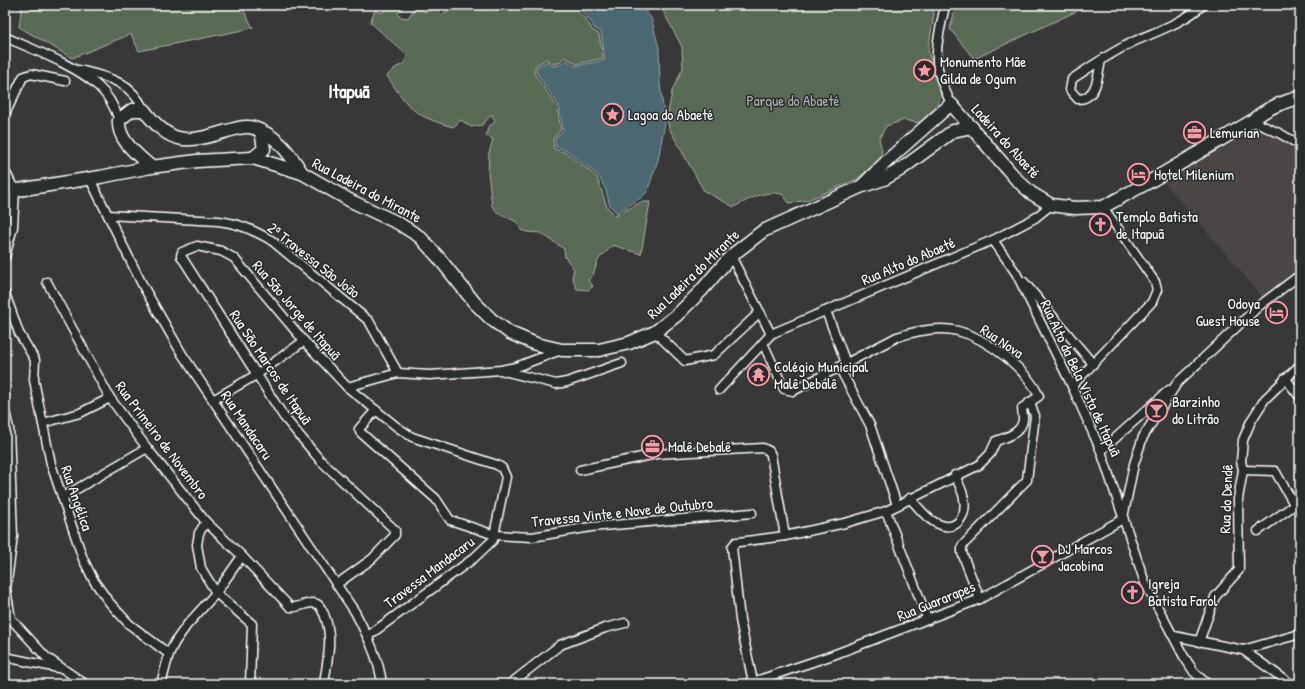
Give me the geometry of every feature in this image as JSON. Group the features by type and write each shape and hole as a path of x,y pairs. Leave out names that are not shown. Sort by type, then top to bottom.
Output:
{"street":[{"name":"Ladeira do Abaeté","path":"945,5 937,42 937,59 938,72 951,104 1017,180 1031,193 1051,205 1075,208 1103,207 1149,182 1252,121 1261,113 1275,105 1300,97"},
{"path":"1102,60 1093,91 1089,97 1078,99 1070,90 1072,79 1102,60 1134,42 1179,23 1203,5"},
{"path":"5,37 74,69 98,86 115,109 125,141 151,167"},
{"path":"74,69 110,77 119,82 128,88 160,129 169,135 184,140 198,140 245,127 261,131 278,142 290,154 302,173"},
{"path":"5,114 21,79 30,74 65,81"},
{"name":"Rua Ladeira do Mirante","path":"860,187 951,104"},
{"path":"119,120 132,110 144,110"},
{"path":"1252,121 1279,133 1300,145"},
{"name":"Rua Ladeira do Mirante","path":"10,192 151,167 197,161 253,158 302,173 351,201 398,222 420,237 430,247 474,302 491,319 504,328 536,344 562,350 580,351 614,348 655,332 677,315 701,291 731,256 764,232 860,187 884,179 900,170 947,135 960,128 972,127"},
{"path":"253,158 262,152 264,148 261,131"},
{"path":"889,159 900,170"},
{"path":"5,172 10,192 13,227 5,257"},
{"name":"Rua Mandacaru","path":"90,179 182,354 337,584 368,636 375,655 382,684"},
{"name":"Rua Alto do Abaeté","path":"771,334 993,240 1035,218 1051,205"},
{"path":"1072,386 1152,302 1157,290 1155,282 1103,207"},
{"name":"2ª Travessa São João","path":"108,215 218,221 234,223 259,233 271,240 369,321 398,373"},
{"name":"Rua Alto da Bela Vista de Itapuã","path":"993,240 1016,273 1093,364"},
{"name":"Rua São Marcos de Itapuã","path":"226,253 197,246 180,253 183,261 284,417 320,460 395,530 394,535 380,551 337,584"},
{"name":"Rua São Jorge de Itapuã","path":"226,253 234,258 304,341 347,387 412,437 497,465 502,468 506,477"},
{"path":"719,390 771,334 731,256"},
{"name":"Rua Alto da Bela Vista de Itapuã","path":"1016,273 1072,386 1102,451 1145,583 1159,611 1194,672 1207,684"},
{"path":"1102,451 1259,306 1300,276"},
{"name":"Rua Primeiro de Novembro","path":"47,282 110,398 146,448 206,522 242,556 292,608 314,604 320,607 328,623 330,636 330,649 324,684"},
{"name":"Rua Angélica","path":"5,293 19,334 35,360 34,380 51,464 83,559 94,581 109,602 129,624 169,654"},
{"path":"826,311 842,365 870,425 897,506"},
{"path":"655,332 685,361 711,356 760,312"},
{"name":"Rua Nova","path":"762,343 784,389 793,392 842,365 897,338 915,332 933,330 957,331 979,339 1016,366 1036,390 1038,398 1030,402"},
{"path":"213,400 256,375 304,341"},
{"path":"347,387 398,373 430,374 501,370 516,367 562,350"},
{"path":"501,370 556,384 567,382 622,363"},
{"name":"Rua do Dendê","path":"1199,642 1215,597 1239,570 1238,499 1243,470 1241,461 1244,440 1251,421 1265,399 1300,365"},
{"path":"1285,378 1300,397"},
{"path":"1123,519 1134,464 1143,437 1176,382"},
{"path":"43,423 80,413 110,398"},
{"path":"750,683 740,620 732,547 736,542 785,536 845,524 897,506 955,475 960,475 979,465 990,454 996,441 1015,433 1024,417 1022,408 1030,402 1035,416 1028,480 962,546 962,552 980,599"},
{"name":"Travessa Vinte e Nove de Outubro","path":"376,410 359,429 360,432 436,499 450,520 495,535 532,537 591,526 752,513"},
{"path":"5,412 9,428 9,535 5,589 11,620 15,626 46,657 85,684"},
{"path":"63,497 146,448"},
{"path":"580,470 656,454 767,449 770,455 785,536"},
{"path":"1243,470 1275,471 1297,503 1258,531"},
{"path":"910,498 932,521 942,526 955,525 961,519 964,499 955,475"},
{"name":"Travessa Mandacaru","path":"368,636 486,548 495,535 498,509 506,477"},
{"path":"886,510 928,620"},
{"name":"Rua Guararapes","path":"750,683 833,655 980,599 1123,519"},
{"path":"206,522 199,533 198,545 201,568 216,593 252,624 250,684"},
{"path":"161,684 169,654 187,625 216,593 242,556"},
{"path":"510,684 560,645 598,630 625,623"},
{"path":"1243,650 1300,634"},
{"path":"1174,636 1243,650 1291,684"},
{"path":"5,658 65,670"}],"shaded area":[{"path":"1252,121 1300,145 1300,275 1266,301 1159,176"}],"green space":[{"path":"22,5 241,5 253,28 139,51 131,34 72,58 19,27"},
{"path":"383,5 406,5 398,13 400,17 408,18 416,6 424,12 437,8 441,15 451,9 451,5 474,5 483,11 488,5 572,5 590,25 592,30 599,34 603,58 577,64 565,57 559,63 553,64 547,59 536,65 534,73 557,107 561,130 553,138 554,149 567,153 597,177 607,207 616,216 641,202 650,202 641,254 613,245 598,260 593,275 588,280 593,286 589,290 577,289 572,277 574,269 565,257 564,249 541,233 521,230 517,222 498,213 492,206 488,172 489,153 493,139 486,136 488,127 495,122 492,114 482,125 471,127 461,120 453,127 421,115 407,104 387,76 395,68 405,63 407,55 370,22 375,10 382,13 386,9"},
{"name":"Parque do Abaeté","path":"660,5 933,5 934,14 928,51 941,93 940,98 933,110 919,123 904,120 886,126 879,139 882,151 880,160 857,179 808,200 789,203 782,194 769,193 751,198 734,207 704,191 669,128 667,119 672,91 683,68 682,47"},
{"path":"956,5 1090,5 974,59 950,29"}],"water":[{"name":"Lagoa do Abaeté","path":"575,5 640,5 651,18 659,48 660,84 665,122 658,160 647,192 642,197 617,213 610,206 606,191 599,176 568,151 556,147 555,138 563,131 559,106 536,72 538,66 548,61 552,66 560,65 566,60 576,66 605,60 601,32 594,28 593,24"}],"place":[{"name":"Monumento Mãe Gilda de Ogum","path":"925,70"},
{"name":"Lagoa do Abaeté","path":"612,114"},
{"name":"Lemurian","path":"1195,132"},
{"name":"Hotel Milenium","path":"1138,174"},
{"name":"Templo Batista de Itapuã","path":"1100,225"},
{"name":"Odoya Guest House","path":"1276,312"},
{"name":"Colégio Municipal Malê Debalê","path":"758,375"},
{"name":"Barzinho do Litrão","path":"1157,410"},
{"name":"Malê Debalê","path":"652,446"},
{"name":"DJ Marcos Jacobina","path":"1043,557"},
{"name":"Igreja Batista Farol","path":"1133,592"}],"district":[{"name":"Itapuã","path":"349,91"}]}
